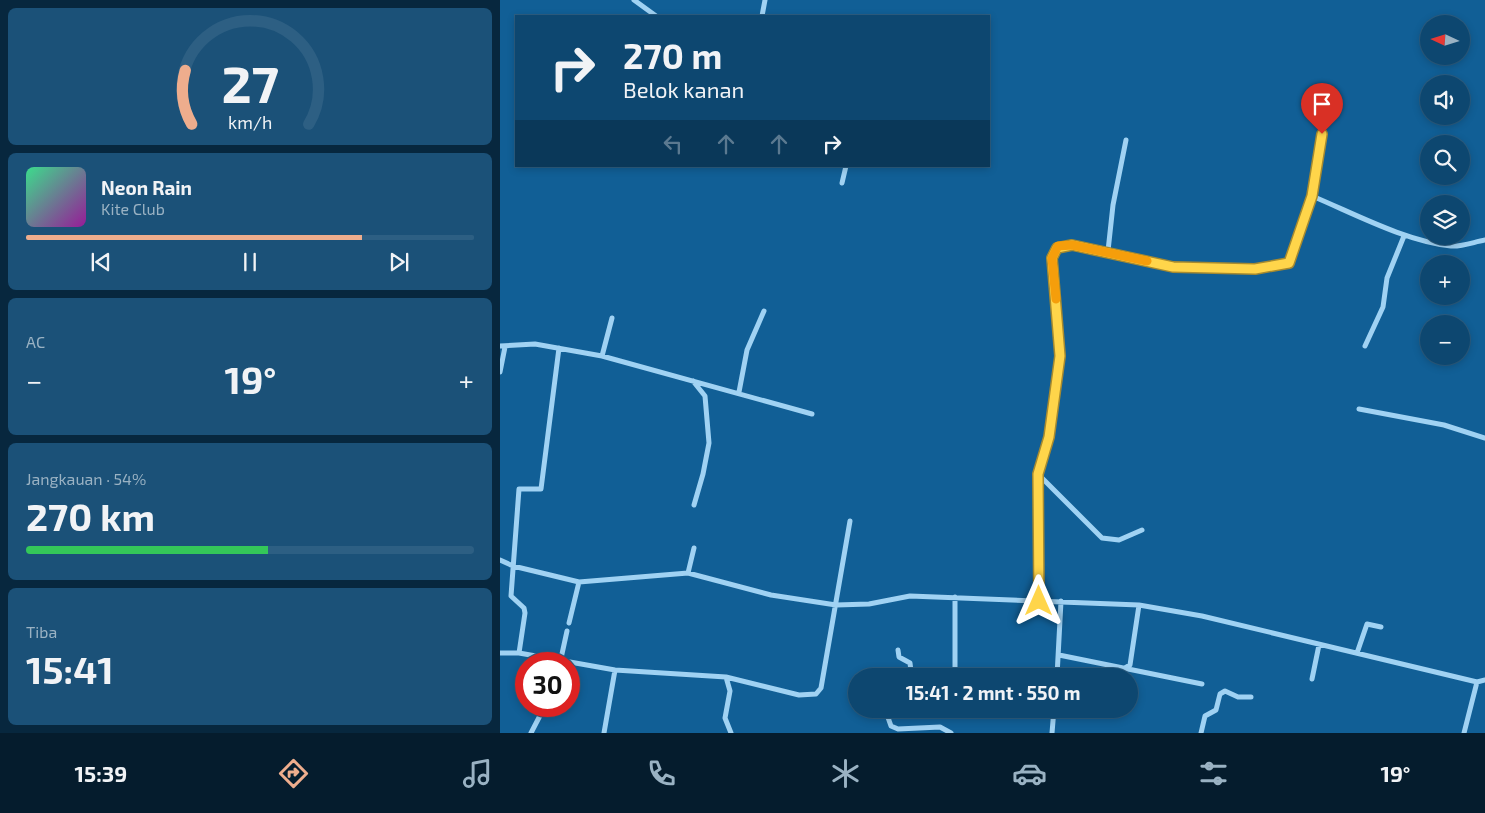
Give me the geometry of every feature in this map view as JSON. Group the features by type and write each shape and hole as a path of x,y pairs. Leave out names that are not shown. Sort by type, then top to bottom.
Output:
{"street":[{"path":"634,0 655,15"},
{"path":"762,15 765,0"},
{"path":"1039,601 1038,474 1049,437 1060,356 1052,258 1058,246 1072,245 1108,251 1173,267 1255,269 1289,263 1312,196 1322,134"},
{"path":"1108,251 1113,205 1126,140"},
{"path":"842,183 846,167"},
{"path":"1312,196 1404,236 1452,246 1485,240"},
{"path":"1365,346 1383,307 1387,278 1404,236"},
{"path":"739,392 747,350 764,311"},
{"path":"602,356 612,318"},
{"path":"500,372 502,347 535,344 602,356 739,392 812,414"},
{"path":"518,652 525,614 524,608 511,596 519,489 542,489 559,348"},
{"path":"693,380 705,396 709,443 694,505"},
{"path":"1359,409 1444,425 1485,438"},
{"path":"1038,474 1102,538 1119,540 1142,530"},
{"path":"580,665 615,670 726,677 800,695 816,694 821,688 850,521"},
{"path":"688,572 694,548"},
{"path":"500,560 513,566 579,582 688,572 771,595 836,605 869,604 910,596 1139,605 1202,616 1476,682 1485,680"},
{"path":"569,623 579,582"},
{"path":"898,650 899,658 910,663 911,671 948,675 954,671 956,597"},
{"path":"1058,668 1062,602"},
{"path":"1059,655 1124,668 1130,665 1139,605"},
{"path":"1357,653 1367,624 1381,627"},
{"path":"562,652 567,631"},
{"path":"1312,679 1318,645"},
{"path":"500,653 515,653"},
{"path":"604,733 615,670"},
{"path":"1138,671 1202,684"},
{"path":"726,677 730,691 725,718 731,733"},
{"path":"1464,733 1476,682"},
{"path":"1201,733 1205,716 1216,710 1220,694 1225,691 1238,697 1251,697"},
{"path":"531,733 539,717"},
{"path":"888,718 891,726 898,729 940,727 950,733"},
{"path":"1052,733 1053,718"}],"slow traffic":[{"path":"1056,299 1052,258 1058,246 1072,245 1108,251 1147,261"}],"route":[{"path":"1039,601 1038,474 1049,437 1060,356 1052,258 1058,246 1072,245 1108,251 1173,267 1255,269 1289,263 1312,196 1322,134"}]}
